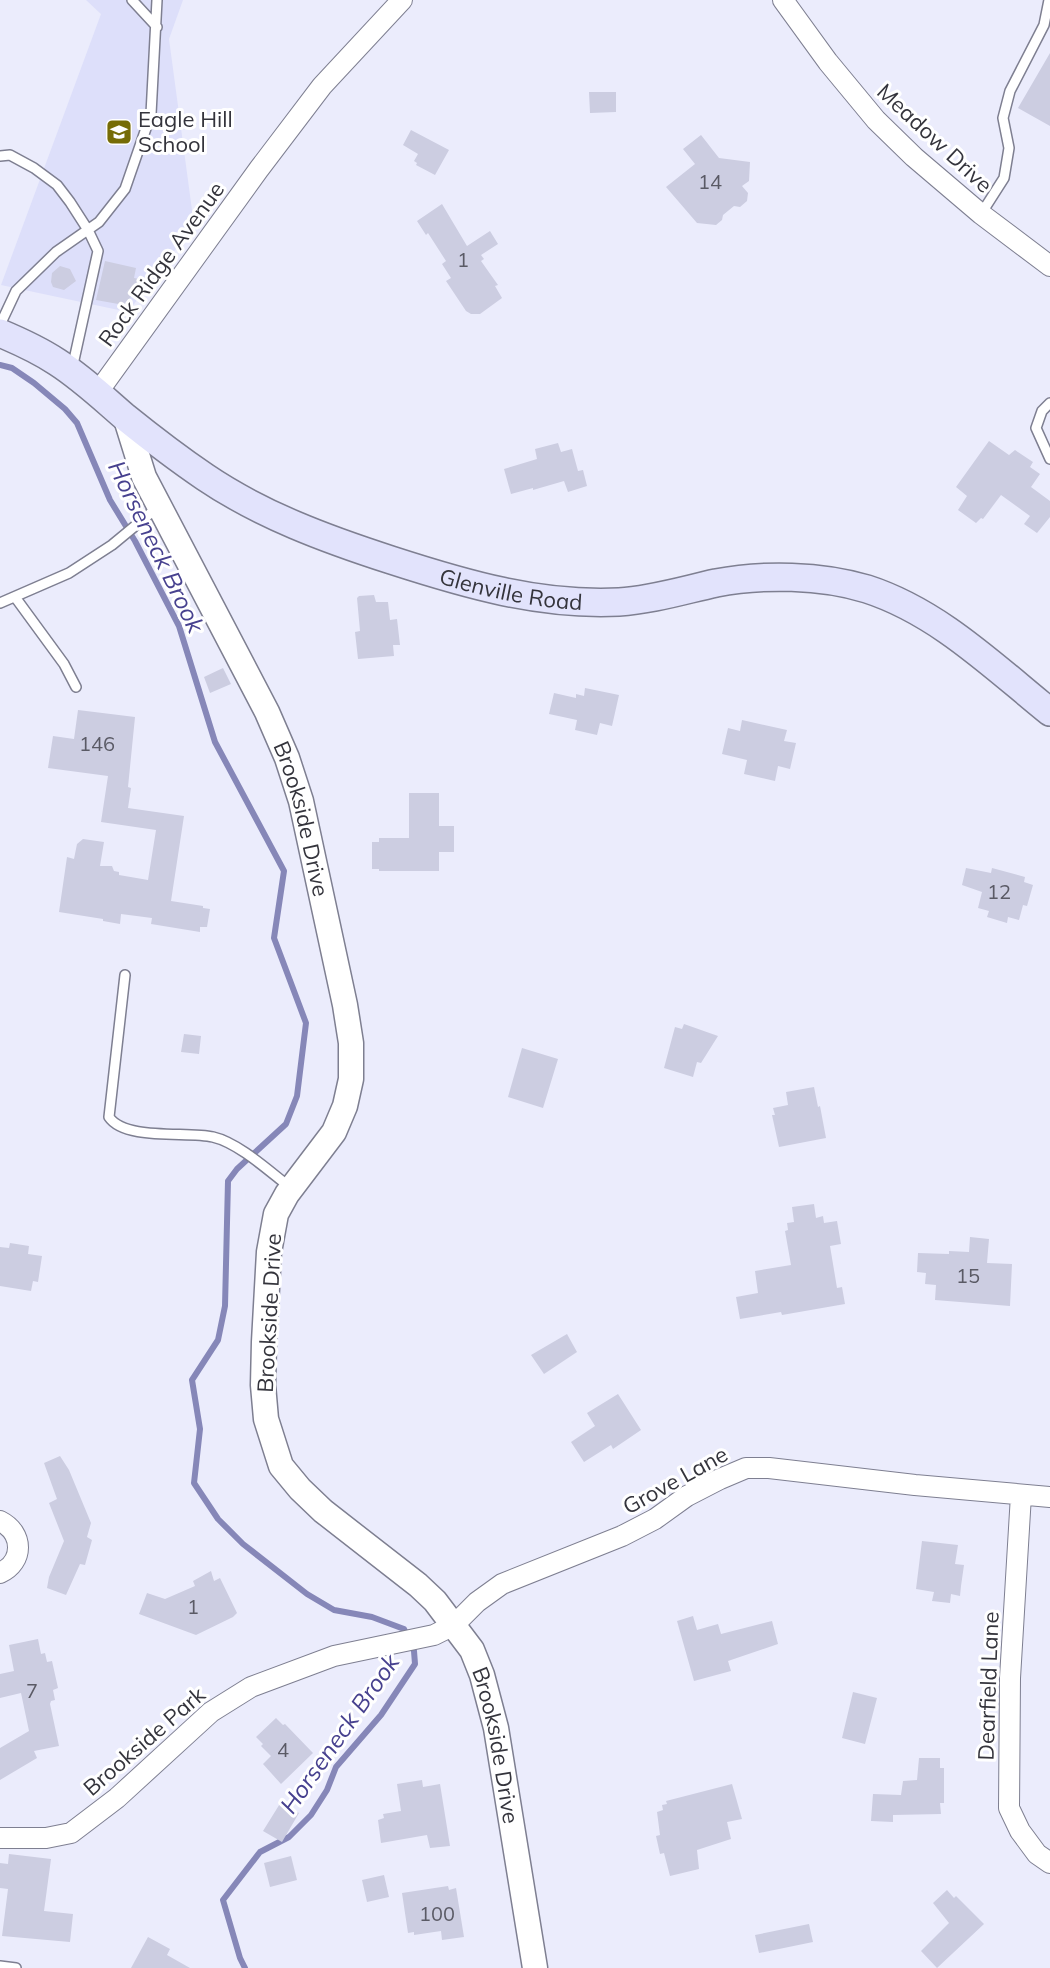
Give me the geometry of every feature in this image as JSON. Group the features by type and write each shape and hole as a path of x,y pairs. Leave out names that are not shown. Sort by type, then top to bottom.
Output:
{"main road":[{"name":"Glenville Road","path":"0,333 54,360 206,478 256,508 318,535 458,580 515,595 589,603 624,602 671,595 717,583 784,577 827,581 866,589 908,606 947,629 1050,712"}],"street":[{"name":"Rock Ridge Avenue","path":"98,392 259,169 322,86 402,0"},
{"name":"Meadow Drive","path":"783,0 828,62 876,120 914,157 981,214 1050,266"},
{"name":"Brookside Drive","path":"125,416 144,477 267,712 287,758 301,801 345,1005 351,1043 351,1079 345,1106 334,1132 292,1188 276,1214 269,1252 263,1385 266,1419 281,1466 300,1489 323,1511 418,1585 435,1601 444,1630 471,1650 479,1667 496,1728 535,1968"},
{"name":"Grove Lane","path":"444,1630 502,1584 622,1536 656,1519 687,1496 746,1468 769,1468 1050,1497"},
{"name":"Dearfield Lane","path":"1021,1495 1010,1678 1010,1808 1020,1831 1037,1854 1050,1863"},
{"path":"0,1521 7,1524 14,1532 19,1548 14,1563 0,1574"},
{"name":"Brookside Park","path":"0,1838 46,1838 71,1833 117,1798 211,1712 251,1687 334,1656 444,1630"}],"lane":[{"path":"132,0 157,27"},
{"path":"0,325 16,291 56,252 99,222 125,189 151,114 157,0"},
{"path":"981,214 1004,178 1009,148 1004,118 1010,91 1044,26 1049,0"},
{"path":"0,156 10,155 34,168 57,185 88,230 98,251 71,372"},
{"path":"1050,403 1042,411 1036,428 1050,459"},
{"path":"0,603 69,573 118,540 160,506"},
{"path":"15,597 64,664 76,687"},
{"path":"125,975 109,1117 111,1120 117,1125 160,1134 214,1137 244,1153 292,1188"},
{"path":"0,1966 16,1968"}],"shaded area":[{"name":"Eagle Hill School","path":"86,0 183,0 169,39 194,225 128,312 1,285 101,14"}],"building":[{"path":"1050,53 1050,126 1018,108"},
{"path":"589,92 616,92 616,112 590,113"},
{"path":"411,130 449,150 435,175 416,165 414,161 418,154 403,145"},
{"path":"701,135 719,158 750,162 749,181 742,186 748,193 747,201 740,207 734,206 716,225 697,223 666,187 695,164 683,149"},
{"path":"442,204 467,246 490,231 498,244 481,255 484,259 481,261 498,285 495,286 502,298 480,314 471,314 466,311 446,281 451,278 442,264 446,261 428,233 426,235 417,221"},
{"path":"105,261 136,268 134,278 145,280 124,305 96,300"},
{"path":"60,266 70,269 76,281 64,290 53,287 51,282 52,273"},
{"path":"989,441 1009,455 1015,450 1033,462 1030,467 1040,474 1031,487 1050,501 1050,517 1037,533 1024,524 1030,516 1001,495 983,519 981,518 976,523 958,510 967,496 956,487"},
{"path":"558,443 561,452 572,449 578,471 583,470 587,486 568,492 564,481 511,494 504,469 537,459 535,449"},
{"path":"374,595 376,602 388,602 390,620 397,619 400,645 393,645 394,656 358,659 355,632 360,631 357,598"},
{"path":"223,668 231,684 210,693 204,677"},
{"path":"585,688 619,695 612,726 600,723 597,735 575,730 577,720 549,714 554,693 576,698 576,694 584,696"},
{"path":"78,710 135,717 128,808 184,816 171,901 210,909 207,927 200,927 200,932 151,924 152,918 121,914 120,924 59,912 67,857 74,859 77,844 83,839 104,842 100,866 112,866 114,871 119,872 119,875 148,880 156,830 101,822 108,776 48,768 53,736 74,739"},
{"path":"742,720 787,730 784,741 796,743 790,769 778,766 775,781 744,774 747,760 722,754 728,728 740,731"},
{"path":"409,793 439,793 439,826 454,826 454,852 439,852 439,871 372,869 372,842 379,842 379,838 409,838"},
{"path":"966,868 991,873 992,868 1025,877 1024,882 1033,885 1027,906 1023,905 1019,920 1008,917 1007,923 987,917 989,911 978,908 982,892 962,885"},
{"path":"684,1024 718,1036 701,1063 697,1062 693,1077 664,1068 675,1027 682,1029"},
{"path":"184,1034 201,1036 199,1054 181,1052"},
{"path":"522,1048 558,1059 543,1108 508,1097"},
{"path":"814,1087 826,1138 779,1147 772,1115 775,1115 773,1108 788,1105 786,1092"},
{"path":"814,1204 816,1218 823,1216 824,1223 837,1221 841,1244 830,1246 837,1288 842,1287 845,1304 782,1315 781,1312 740,1319 736,1297 758,1293 755,1271 791,1265 785,1231 788,1230 787,1223 794,1222 792,1207"},
{"path":"970,1237 989,1239 987,1263 1012,1264 1010,1306 935,1300 936,1285 925,1284 926,1273 917,1272 918,1253 969,1252"},
{"path":"10,1243 29,1246 28,1254 42,1256 38,1282 33,1281 31,1291 0,1286 0,1247 9,1248"},
{"path":"567,1334 577,1352 544,1374 531,1355"},
{"path":"618,1394 641,1430 613,1449 611,1445 584,1462 571,1442 595,1426 587,1413"},
{"path":"60,1456 69,1470 91,1523 87,1537 92,1540 85,1565 80,1564 66,1595 47,1588 49,1577 64,1541 49,1503 57,1499 44,1463"},
{"path":"922,1541 958,1545 955,1564 964,1565 960,1596 951,1594 950,1603 932,1601 934,1592 916,1589"},
{"path":"211,1571 214,1581 220,1578 237,1613 233,1617 196,1635 139,1614 147,1593 165,1599 195,1586 193,1581"},
{"path":"693,1616 697,1630 718,1624 721,1634 772,1621 778,1644 728,1661 731,1671 694,1681 677,1621"},
{"path":"38,1639 41,1654 45,1653 47,1662 52,1661 58,1688 53,1690 55,1700 50,1704 59,1746 34,1751 37,1758 0,1780 0,1748 29,1731 21,1693 0,1698 0,1674 14,1671 9,1645"},
{"path":"853,1692 877,1698 865,1744 842,1738"},
{"path":"276,1718 283,1725 285,1724 313,1753 281,1784 263,1764 271,1756 256,1737"},
{"path":"919,1758 940,1758 940,1768 944,1768 944,1803 940,1803 941,1814 893,1815 893,1822 871,1821 873,1794 901,1795 903,1781 917,1780"},
{"path":"422,1780 423,1787 440,1784 450,1846 430,1848 427,1835 381,1843 378,1820 384,1818 383,1814 401,1811 397,1784"},
{"path":"732,1784 742,1819 727,1822 731,1839 697,1850 699,1869 670,1876 664,1853 660,1854 656,1836 660,1835 657,1812 663,1810 662,1805 667,1804 666,1801"},
{"path":"281,1802 299,1813 282,1842 263,1831"},
{"path":"9,1854 51,1859 44,1911 73,1914 70,1942 2,1936 8,1889 0,1888 0,1863 8,1864"},
{"path":"291,1856 297,1880 270,1887 264,1863"},
{"path":"384,1875 389,1897 367,1902 362,1880"},
{"path":"448,1886 449,1890 456,1888 464,1937 442,1940 441,1931 414,1935 414,1932 408,1933 402,1893"},
{"path":"947,1890 984,1924 937,1968 921,1951 949,1923 933,1903"},
{"path":"809,1924 813,1942 759,1953 755,1935"},
{"path":"148,1937 170,1949 167,1955 190,1968 131,1968"}],"waterway":[{"name":"Horseneck Brook","path":"0,365 12,368 34,383 65,409 77,423 110,500 135,541 179,626 215,742 284,871 274,938 306,1023 297,1096 286,1124 237,1169 228,1181 225,1306 218,1340 192,1380 200,1429 194,1483 218,1519 243,1544 307,1594 334,1610 372,1617 404,1629 414,1651 415,1664 381,1715 336,1767 327,1790 311,1815 289,1837 260,1852 223,1900 245,1968"}],"place":[{"name":"Eagle Hill School","path":"119,132"}]}
